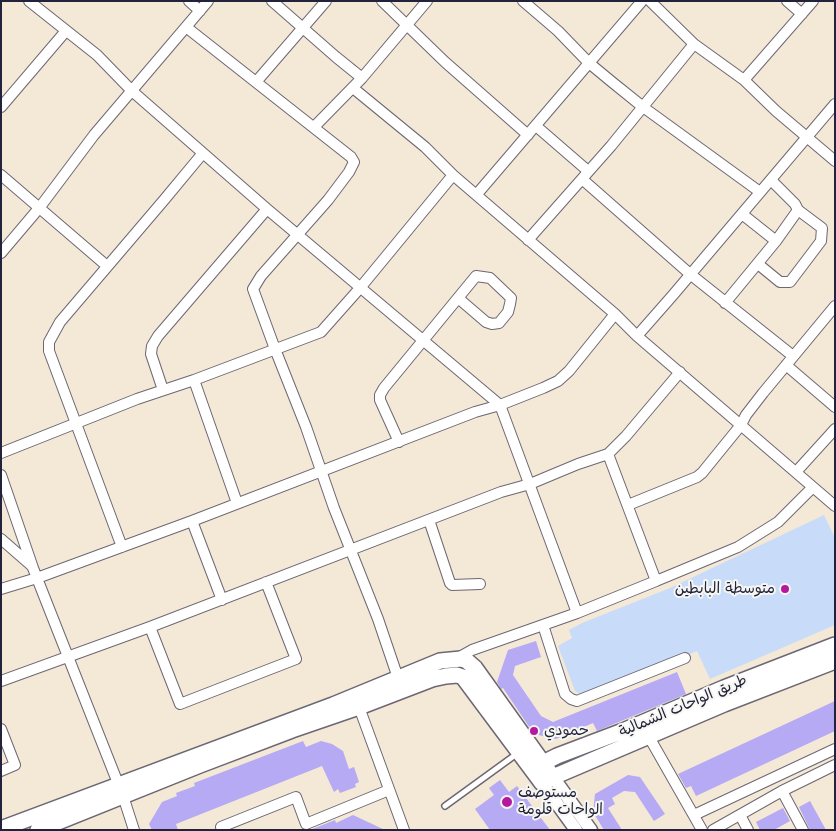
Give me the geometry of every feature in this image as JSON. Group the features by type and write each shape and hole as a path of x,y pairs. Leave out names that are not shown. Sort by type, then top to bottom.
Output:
{"main road":[{"name":"طريق الواحات الشمالية","path":"537,766 835,644"},
{"path":"38,830 120,790 440,661 467,661 475,668 547,780"},
{"name":"طريق الواحات الشمالية","path":"547,780 724,704 835,661"},
{"path":"1,829 200,765 359,707 432,678 446,676 463,677 519,752 537,766"}],"street":[{"path":"29,1 65,32 97,55 132,91 267,209 500,405 577,613"},
{"path":"189,1 200,11"},
{"path":"1,253 40,207 94,135 208,1"},
{"path":"272,1 362,78"},
{"path":"256,82 326,1"},
{"path":"382,1 445,62 528,135"},
{"path":"314,127 362,78 427,1"},
{"path":"523,1 558,31 589,63 643,107 760,192"},
{"path":"476,194 642,1"},
{"path":"650,1 694,44 744,80 776,111 835,161"},
{"path":"787,1 802,14"},
{"path":"744,80 813,1"},
{"path":"186,27 351,156 354,162 328,200 260,276 253,289 375,612 398,678"},
{"path":"1,107 65,32"},
{"path":"528,240 643,107 694,44"},
{"path":"352,88 425,147 453,175 835,506"},
{"path":"637,336 835,104"},
{"path":"536,126 690,274 793,356"},
{"path":"122,547 49,351 48,342 60,322 203,153"},
{"path":"1,175 107,266"},
{"path":"1,453 75,423 321,332 360,288 453,175"},
{"path":"758,264 780,282 790,282 821,240 822,228 798,210 795,204 770,180"},
{"path":"163,390 151,354 152,346 158,336 267,209"},
{"path":"725,303 758,264 798,210"},
{"path":"742,214 776,241"},
{"path":"399,442 384,409 380,395 384,388 476,276 490,278 511,298 508,312 499,323 492,324 486,322 458,298"},
{"path":"628,505 697,477 741,426 746,415 835,306"},
{"path":"1,589 35,573 122,547 192,521 475,412 500,405 558,381 580,359 615,314"},
{"path":"786,365 835,407"},
{"path":"1,681 222,600 500,492 530,484 608,454 626,436 680,372"},
{"path":"194,380 237,503"},
{"path":"796,472 835,428"},
{"path":"608,454 656,581"},
{"path":"1,475 35,573 134,830"},
{"path":"446,676 455,660 472,650 577,613 738,547 778,522 812,488"},
{"path":"429,520 450,583 457,586 480,584"},
{"path":"192,521 222,600"},
{"path":"1,539 35,573"},
{"path":"150,627 180,704 296,659 266,582"},
{"path":"543,625 565,694 570,699 577,701 685,658"},
{"path":"359,707 404,830"},
{"path":"1,729 15,765 1,771"},
{"path":"649,737 702,830"},
{"path":"694,815 835,749"},
{"path":"713,830 782,791 835,765"},
{"path":"547,780 576,830"},
{"path":"547,780 590,830"},
{"path":"222,830 221,827 296,797 306,824 389,790"},
{"path":"782,791 803,830"},
{"path":"740,815 748,830"}],"lane":[{"path":"445,806 519,752"}],"shaded area":[{"path":"824,515 835,538 835,625 710,679 697,651 583,696 575,691 558,646 572,638 569,630 670,588"}],"building":[{"path":"536,641 541,657 515,666 513,675 541,716 553,722 677,672 686,694 597,731 593,723 556,739 534,734 497,682 508,650"},
{"path":"835,701 835,731 696,796 691,786 686,788 678,774"},
{"path":"303,741 306,747 321,741 332,744 343,751 349,769 354,767 359,782 355,784 356,787 340,793 338,789 334,792 322,766 176,824 178,830 152,830 149,824 162,802 177,796 176,793 195,786 194,783"},
{"path":"628,775 640,777 665,814 654,821 635,792 624,791 612,798 615,804 608,808 622,830 604,830 593,812 595,794"},
{"name":"مستوصف الواحات قلومة","path":"500,780 509,792 517,786 550,830 490,830 475,809 494,795 489,788"},
{"path":"810,801 826,830 810,830 799,807"},
{"path":"783,808 790,821 774,830 760,830 756,822"},
{"path":"353,815 385,830 310,830 335,820 336,823"}],"place":[{"name":"متوسطة البابطين","path":"785,589"},
{"name":"حمودي","path":"534,731"},
{"name":"مستوصف الواحات قلومة","path":"507,802"}]}
